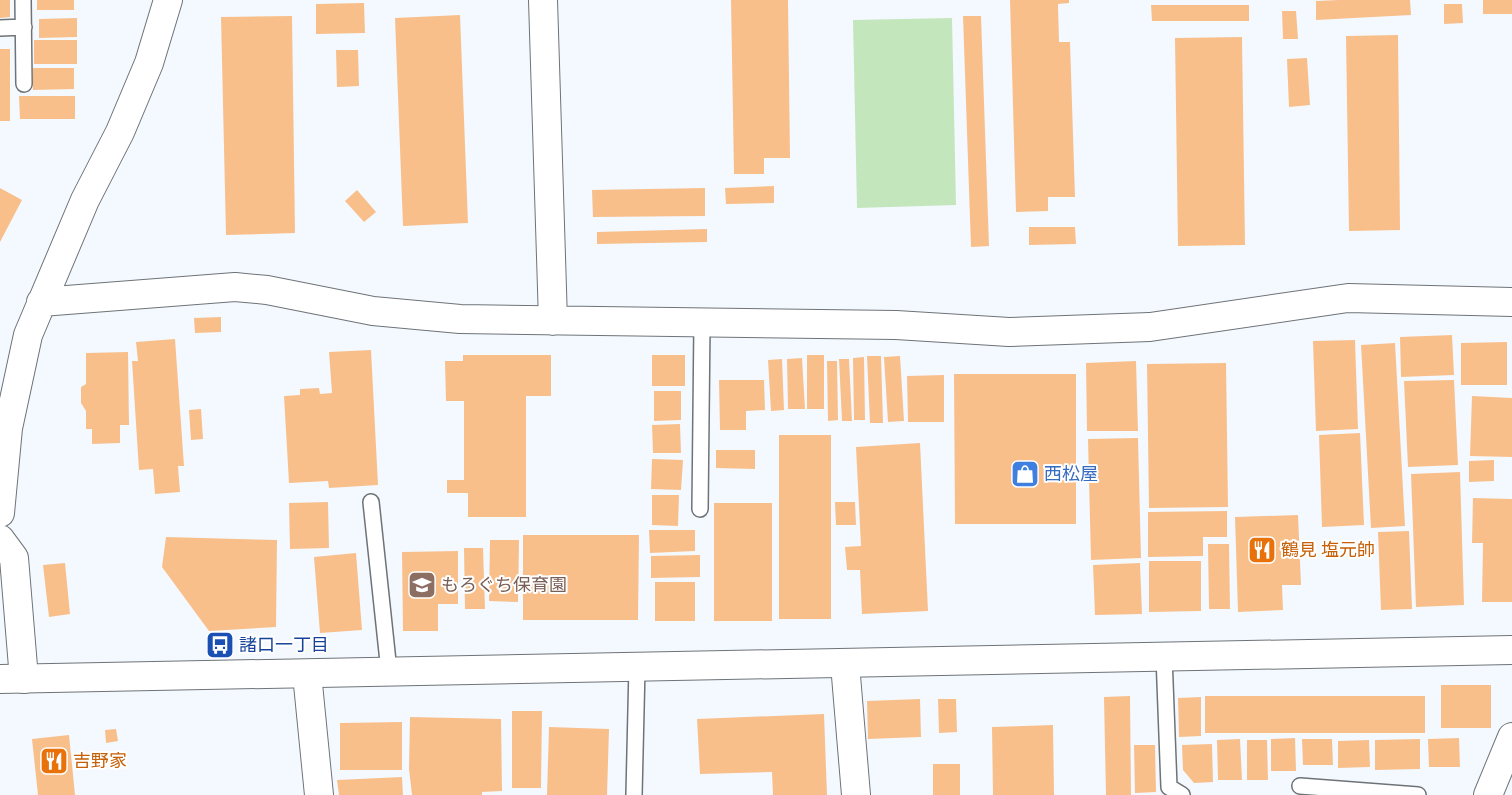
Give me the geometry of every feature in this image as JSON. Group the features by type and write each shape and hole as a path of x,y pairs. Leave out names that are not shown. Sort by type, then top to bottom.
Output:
{"street":[{"path":"0,513 8,428 28,335 85,200 120,132 149,63 168,0"},
{"path":"542,0 553,321"},
{"path":"41,302 235,287 267,290 373,311 460,319 896,325 1009,332 1150,326 1348,298 1512,302"},
{"path":"0,539 14,558 12,679 1512,650"},
{"path":"845,664 856,795"},
{"path":"307,674 319,795"},
{"path":"1488,795 1512,737"}],"lane":[{"path":"23,0 24,84"},
{"path":"0,28 24,27"},
{"path":"700,509 702,323"},
{"path":"371,502 390,671"},
{"path":"1164,656 1169,787 1182,795"},
{"path":"634,795 638,667"},
{"path":"1300,786 1418,795"}],"green space":[{"path":"952,18 956,205 857,208 853,20"}],"building":[{"path":"0,0 10,0 10,17 0,18"},
{"path":"37,0 74,0 74,10 37,10"},
{"path":"731,0 788,0 790,158 764,158 764,174 734,174"},
{"path":"1010,0 1069,0 1069,3 1058,4 1059,42 1070,42 1075,197 1048,197 1048,211 1016,212"},
{"path":"1410,0 1411,15 1316,20 1316,1"},
{"path":"1483,0 1512,0 1512,14 1483,14"},
{"path":"364,3 365,33 316,34 316,4"},
{"path":"1444,4 1462,4 1463,23 1444,24"},
{"path":"1151,5 1249,5 1249,21 1152,21"},
{"path":"1282,11 1296,11 1298,39 1283,39"},
{"path":"460,15 468,223 403,226 395,18"},
{"path":"292,16 295,233 226,235 221,17"},
{"path":"963,16 981,16 989,246 971,247"},
{"path":"77,18 77,37 39,38 39,19"},
{"path":"1398,35 1400,230 1349,231 1346,36"},
{"path":"1242,37 1245,245 1178,246 1175,38"},
{"path":"34,40 77,40 77,64 34,64"},
{"path":"0,49 10,49 10,121 0,121"},
{"path":"336,50 358,50 359,86 337,87"},
{"path":"1307,58 1310,105 1289,107 1287,59"},
{"path":"33,68 74,68 74,89 33,90"},
{"path":"19,96 75,96 75,119 20,119"},
{"path":"774,186 774,203 726,204 725,188"},
{"path":"0,188 22,200 0,242"},
{"path":"705,188 705,216 593,217 592,190"},
{"path":"357,190 376,212 364,222 345,201"},
{"path":"1029,227 1075,227 1076,244 1029,245"},
{"path":"707,229 707,242 597,244 597,232"},
{"path":"221,317 221,332 195,333 194,318"},
{"path":"1452,335 1454,375 1401,377 1400,337"},
{"path":"175,339 184,466 178,466 180,492 155,494 153,469 139,470 132,361 138,361 136,342"},
{"path":"1355,340 1358,429 1316,431 1313,341"},
{"path":"1507,342 1507,385 1461,385 1461,343"},
{"path":"1395,343 1405,526 1371,528 1361,345"},
{"path":"371,350 378,485 329,488 328,481 289,483 284,396 300,395 300,389 319,388 320,394 332,393 329,352"},
{"path":"128,352 129,425 120,425 120,443 92,444 92,429 86,429 86,411 81,403 81,387 86,384 86,353"},
{"path":"463,355 551,355 551,396 526,396 526,517 468,517 468,493 447,493 447,480 464,480 464,401 446,401 445,361 463,361"},
{"path":"652,355 685,355 685,386 652,386"},
{"path":"807,355 824,355 824,409 807,409"},
{"path":"867,356 881,356 883,423 870,423"},
{"path":"900,356 904,421 888,422 884,357"},
{"path":"864,357 865,420 854,420 853,358"},
{"path":"802,358 805,409 788,409 787,359"},
{"path":"782,359 784,410 771,411 768,360"},
{"path":"839,359 849,359 852,421 842,421"},
{"path":"827,361 837,361 838,420 828,421"},
{"path":"1136,361 1138,431 1087,431 1086,363"},
{"path":"1226,363 1228,507 1149,508 1147,364"},
{"path":"954,374 1076,374 1076,524 955,524"},
{"path":"944,375 944,422 908,422 907,376"},
{"path":"719,380 764,380 765,410 746,411 746,430 720,430"},
{"path":"1454,380 1458,465 1408,467 1404,381"},
{"path":"654,391 681,391 681,420 654,421"},
{"path":"1472,396 1512,398 1512,457 1470,456"},
{"path":"201,409 203,439 191,440 189,410"},
{"path":"680,424 681,453 653,453 652,425"},
{"path":"1360,433 1364,525 1322,527 1319,435"},
{"path":"779,435 831,435 831,619 779,619"},
{"path":"1138,438 1141,558 1091,560 1088,439"},
{"path":"920,443 928,611 862,614 860,570 847,570 845,547 861,546 856,447"},
{"path":"716,450 755,450 755,469 716,468"},
{"path":"652,459 683,460 681,490 651,489"},
{"path":"1494,460 1494,481 1469,482 1469,461"},
{"path":"1460,472 1464,605 1416,607 1411,474"},
{"path":"652,495 679,495 678,526 652,525"},
{"path":"1473,498 1512,499 1512,602 1482,602 1483,543 1472,543"},
{"path":"328,502 329,548 290,549 289,503"},
{"path":"835,502 855,502 856,525 836,525"},
{"path":"714,503 772,503 772,621 714,621"},
{"path":"1227,511 1227,537 1203,537 1203,556 1148,557 1148,512"},
{"path":"1298,515 1301,585 1282,585 1283,610 1238,612 1235,517"},
{"path":"649,530 695,530 695,551 650,553"},
{"path":"1409,531 1412,609 1381,610 1378,532"},
{"path":"523,535 639,535 638,620 523,620"},
{"path":"166,537 277,540 276,627 209,631 162,567"},
{"path":"490,540 519,540 518,602 489,601"},
{"path":"1208,544 1229,544 1230,609 1209,609"},
{"path":"464,548 483,548 485,609 465,609"},
{"path":"458,551 458,604 438,604 438,631 403,631 402,552"},
{"path":"356,553 362,630 320,633 314,557"},
{"path":"700,555 700,577 651,578 651,556"},
{"path":"1149,561 1201,561 1201,611 1149,612"},
{"path":"65,563 70,614 49,617 43,565"},
{"path":"1140,563 1142,614 1095,615 1093,565"},
{"path":"655,582 695,582 695,621 655,621"},
{"path":"1441,685 1491,685 1491,728 1441,728"},
{"path":"1130,696 1131,795 1106,795 1104,697"},
{"path":"1205,696 1425,696 1425,733 1205,733"},
{"path":"1201,697 1201,736 1179,737 1178,698"},
{"path":"920,699 921,737 868,739 867,701"},
{"path":"938,699 956,699 957,732 939,733"},
{"path":"512,711 542,711 541,788 512,788"},
{"path":"824,714 827,795 773,795 772,772 700,774 697,719"},
{"path":"410,717 501,719 502,791 482,792 482,795 412,795 409,769"},
{"path":"402,722 402,770 340,770 340,723"},
{"path":"1053,725 1054,795 993,795 992,727"},
{"path":"549,727 609,729 607,795 547,795"},
{"path":"116,729 118,741 106,743 105,730"},
{"path":"69,735 75,795 38,795 32,739"},
{"path":"1295,738 1296,771 1271,771 1271,739"},
{"path":"1459,738 1460,767 1429,767 1428,739"},
{"path":"1240,739 1242,780 1218,780 1217,740"},
{"path":"1302,739 1332,739 1333,765 1303,765"},
{"path":"1420,739 1420,769 1375,770 1375,740"},
{"path":"1247,740 1267,740 1268,780 1247,780"},
{"path":"1369,740 1370,767 1338,768 1338,741"},
{"path":"1212,744 1213,782 1194,783 1183,770 1182,745"},
{"path":"1134,745 1155,745 1156,792 1135,793"},
{"path":"933,764 960,764 960,795 933,795"},
{"path":"402,777 403,795 339,795 337,780"}],"place":[{"name":"西松屋","path":"1025,474"},
{"name":"鶴見 塩元帥","path":"1262,550"},
{"name":"もろぐち保育園","path":"422,585"},
{"name":"諸口一丁目","path":"220,645"},
{"name":"吉野家","path":"54,761"}]}
